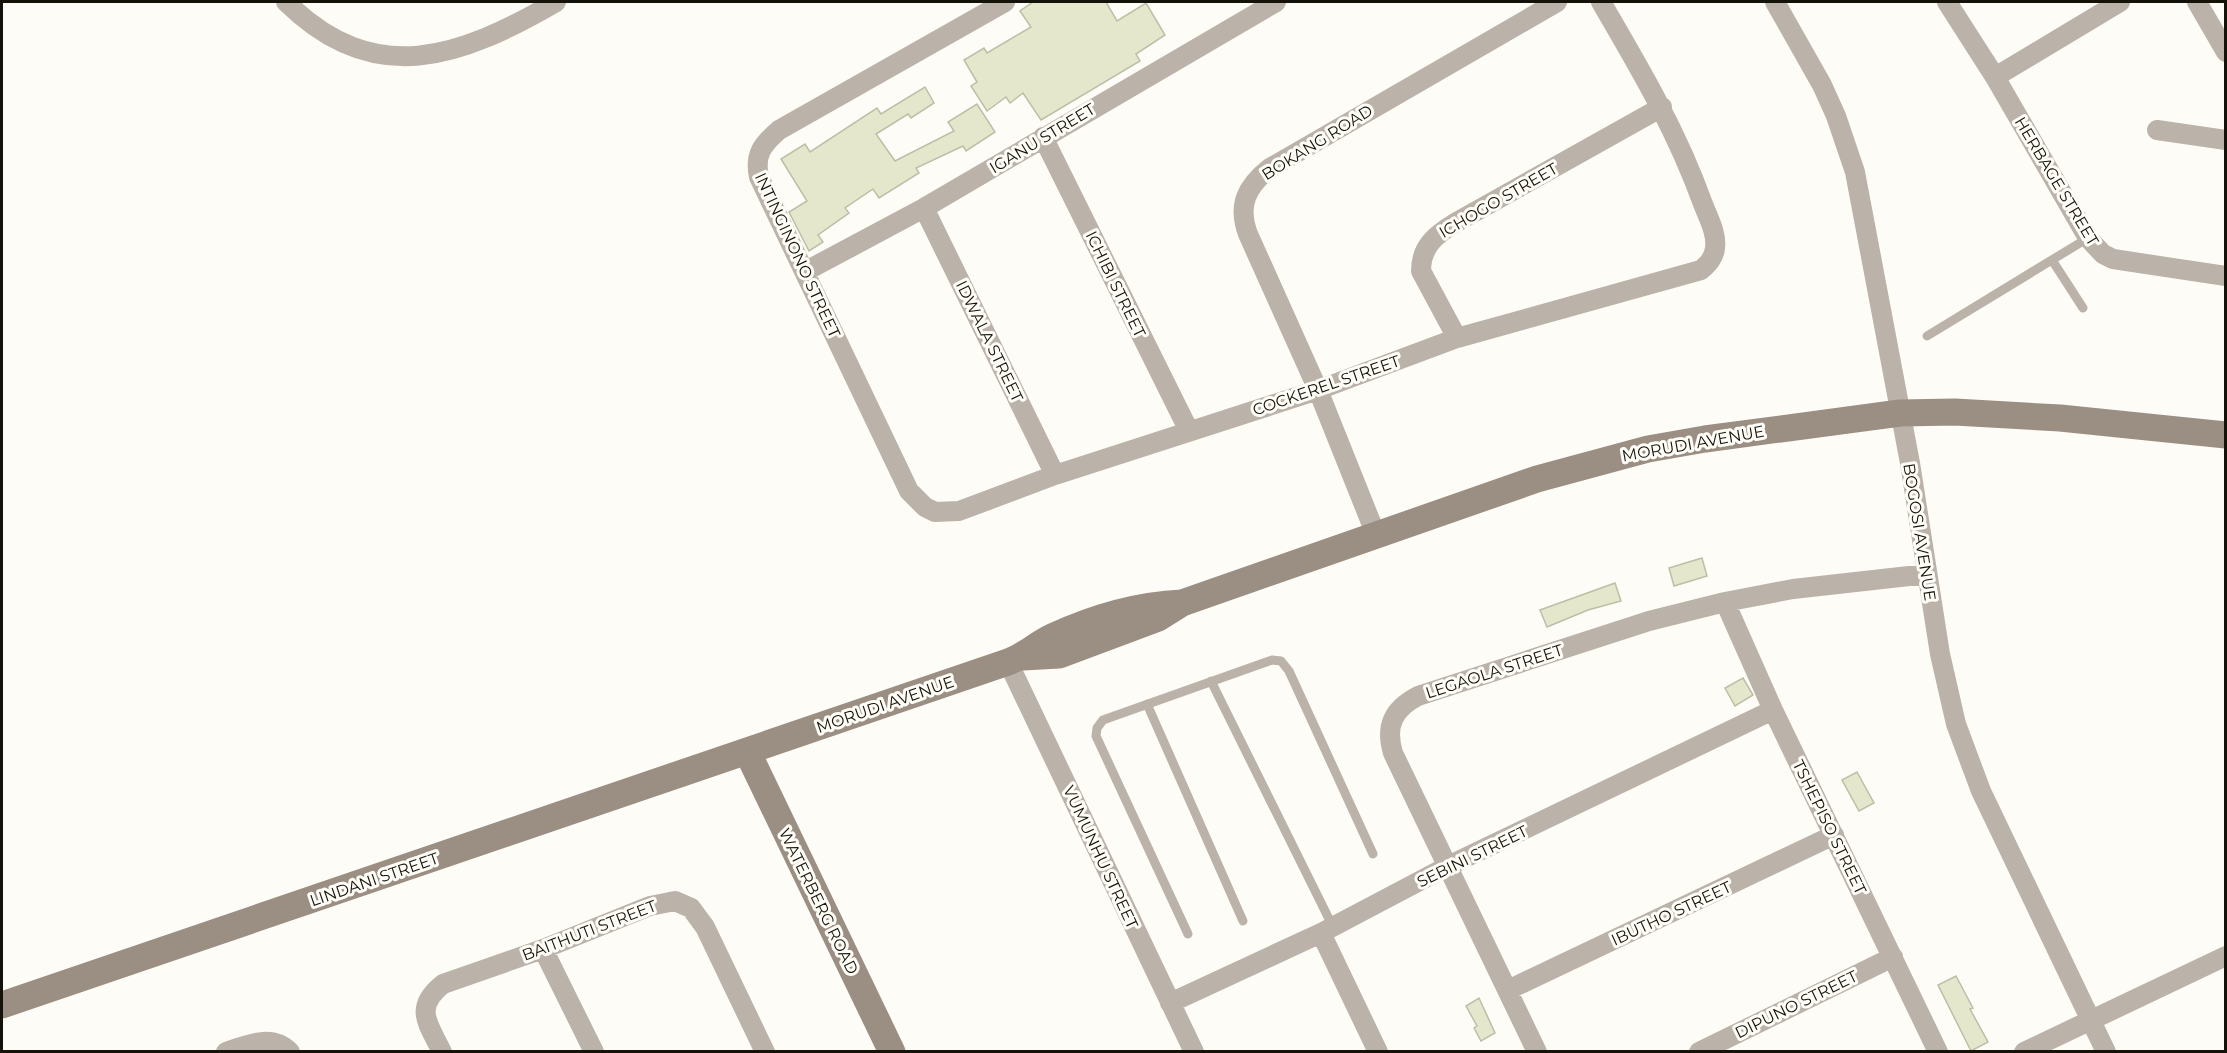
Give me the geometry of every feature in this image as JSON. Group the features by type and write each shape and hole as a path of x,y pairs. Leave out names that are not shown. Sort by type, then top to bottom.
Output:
{"street":[{"path":"286,2 326,35 379,55 416,57 449,52 483,40 556,2"},
{"name":"INTINGINONO STREET","path":"935,512 925,507 909,491 806,271 759,177 758,156 762,147 779,130 1005,2"},
{"name":"IGANU STREET","path":"806,271 924,208 1276,2"},
{"name":"BOKANG ROAD","path":"1376,535 1318,390 1244,223 1243,202 1249,188 1270,168 1557,2"},
{"path":"1600,2 1662,107"},
{"name":"BOGOSI AVENUE","path":"1775,2 1822,85 1836,116 1855,172 1947,689 1968,757 2106,1052"},
{"name":"HERBAGE STREET","path":"1947,2 1995,77 2088,238 2103,254 2113,259 2226,276"},
{"path":"1995,77 2120,2"},
{"path":"2197,2 2226,52"},
{"name":"COCKEREL STREET","path":"935,512 959,511 1055,475 1318,390 1457,338 1691,275 1709,263 1716,246 1685,155 1662,107"},
{"name":"ICHOGO STREET","path":"1457,338 1421,271 1421,260 1430,241 1455,223 1662,107"},
{"path":"2157,130 2226,140"},
{"name":"ICHIBI STREET","path":"1043,137 1189,431"},
{"name":"IDWALA STREET","path":"924,208 1055,475"},
{"name":"MORUDI AVENUE","path":"747,751 1016,659 1050,637 1100,619 1151,604 1182,603 1537,479 1648,449 1899,413 2014,414 2226,435"},
{"name":"LEGAOLA STREET","path":"1537,1052 1389,741 1392,718 1399,708 1418,696 1649,621 1725,602 1793,589 1927,574"},
{"name":"TSHEPISO STREET","path":"1725,602 1773,710 1938,1052"},
{"name":"VUMUNHU STREET","path":"1016,659 1194,1052"},
{"name":"SEBINI STREET","path":"1170,1003 1327,930 1448,867 1773,710"},
{"name":"LINDANI STREET","path":"2,1005 747,751"},
{"name":"WATERBERG ROAD","path":"747,751 892,1052"},
{"name":"IBUTHO STREET","path":"1508,990 1834,835"},
{"name":"BAITHUTI STREET","path":"442,1052 426,1019 424,1007 432,994 443,984 543,949 650,906 675,901 691,908 705,927 765,1052"},
{"path":"1327,930 1378,1052"},
{"path":"543,949 594,1052"},
{"path":"2024,1052 2226,956"},
{"name":"DIPUNO STREET","path":"1699,1052 1893,957"},
{"path":"226,1052 266,1042 277,1042 290,1052"}],"lane":[{"path":"1926,336 2088,238"},
{"path":"2052,260 2083,308"},
{"path":"1188,934 1096,736 1097,728 1103,720 1272,660 1281,661 1289,671 1373,854"},
{"path":"1211,681 1327,930"},
{"path":"1147,704 1243,921"}],"building":[{"path":"1033,2 1106,2 1117,21 1146,3 1165,35 1136,54 1140,61 1041,120 1023,93 1010,103 1006,97 987,111 971,86 977,82 964,60 984,48 987,53 1031,27 1020,11"},
{"path":"925,87 934,103 911,118 908,114 876,134 895,161 954,131 948,122 977,104 995,132 966,151 963,146 916,168 919,173 879,198 873,189 845,208 849,213 818,235 823,242 809,251 789,212 807,201 781,159 805,144 810,152 877,108 881,114"},
{"path":"1702,558 1707,576 1674,586 1669,568"},
{"path":"1615,583 1621,601 1588,610 1547,627 1540,610"},
{"path":"1743,678 1753,695 1735,706 1725,688"},
{"path":"1857,772 1874,803 1859,811 1842,780"},
{"path":"1956,976 1988,1042 1971,1051 1938,985"},
{"path":"1479,998 1495,1033 1481,1041 1474,1028 1477,1026 1466,1006"}]}
